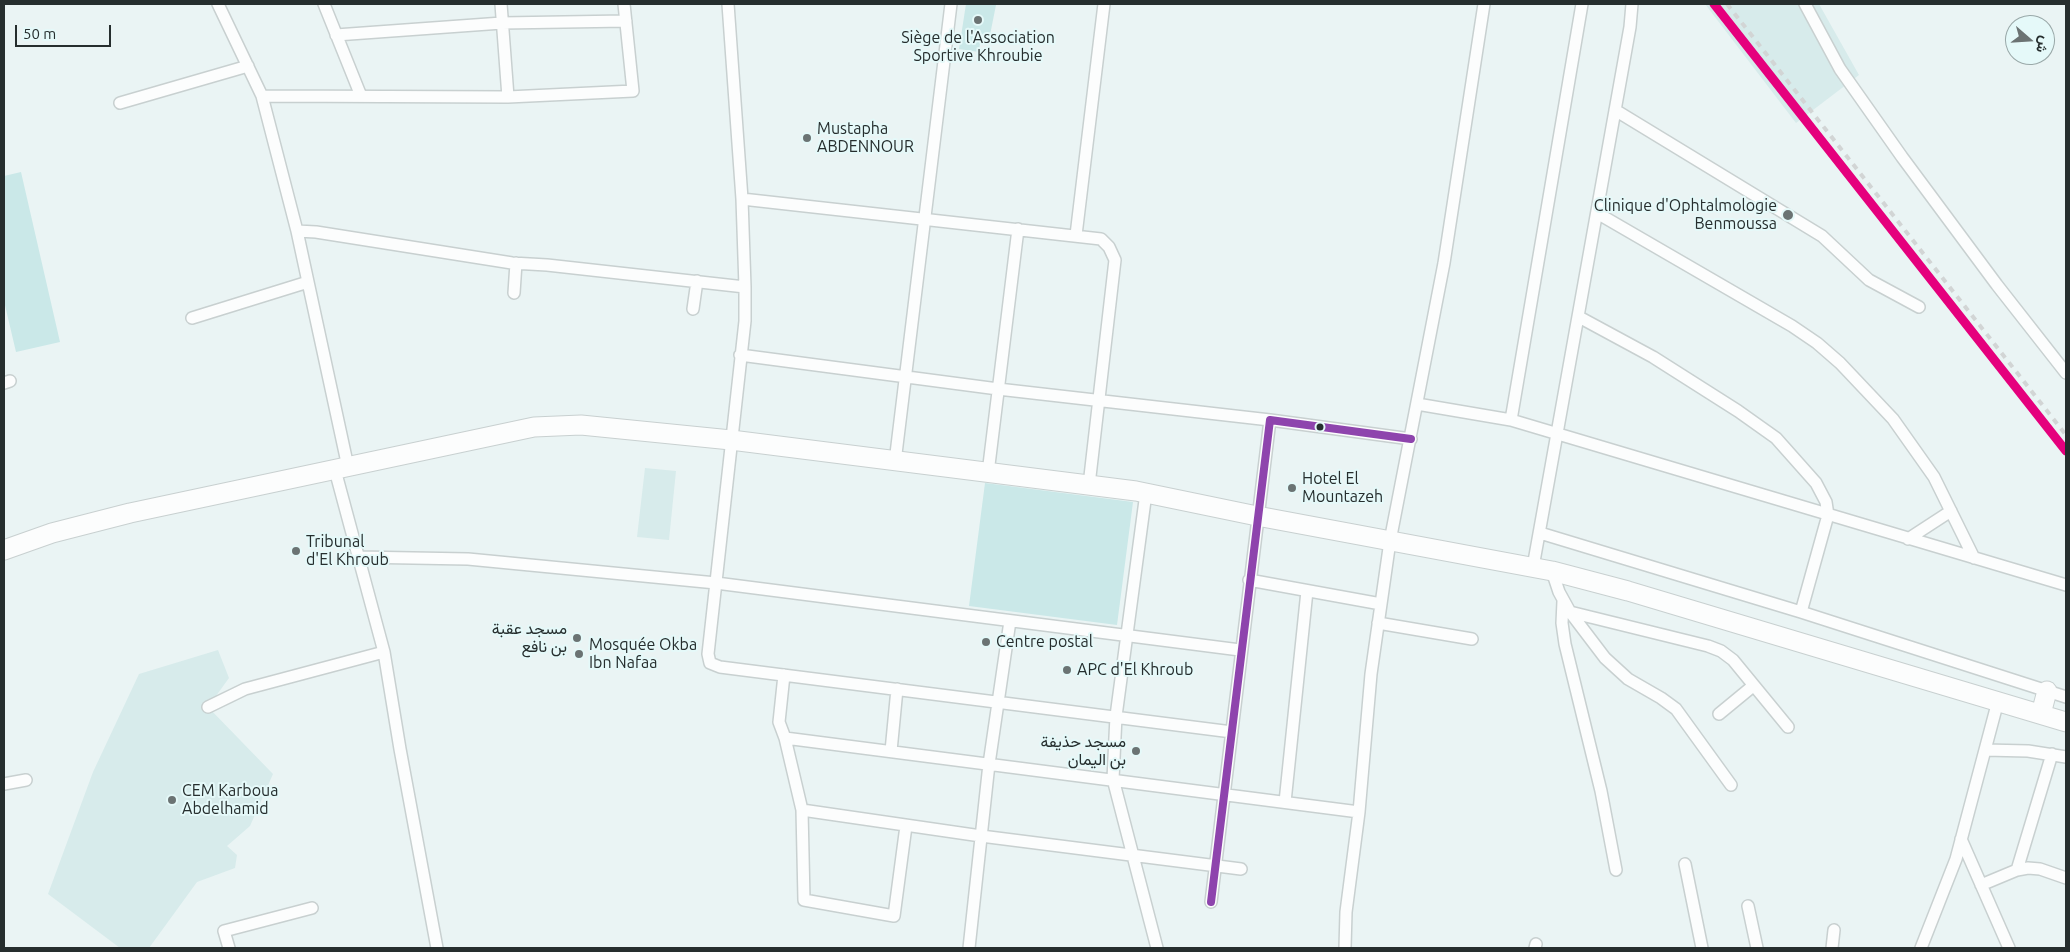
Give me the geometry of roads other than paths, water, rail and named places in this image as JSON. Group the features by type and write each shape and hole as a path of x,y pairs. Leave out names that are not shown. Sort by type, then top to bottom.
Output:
{"main road":[{"path":"4,550 52,533 130,513 534,427 581,425 731,440 1146,493 1257,516 1533,567 1628,591 2066,722"},
{"path":"2041,714 2047,691"}],"street":[{"path":"218,4 262,96 297,231 358,557 384,652 400,749 438,948"},
{"path":"324,4 361,96"},
{"path":"501,4 508,97"},
{"path":"262,96 508,97 633,91 624,4"},
{"path":"728,4 742,199 746,287 745,320 708,654 710,662 720,667 1232,732"},
{"path":"895,462 951,4"},
{"path":"1076,236 1104,4"},
{"path":"1345,948 1346,912 1359,812 1371,674 1390,541 1444,263 1484,4"},
{"path":"1511,420 1582,4"},
{"path":"1533,567 1579,317 1632,4"},
{"path":"1805,4 1840,69 1902,157 2066,374"},
{"path":"336,35 502,24 626,21"},
{"path":"120,103 248,66"},
{"path":"1615,110 1822,236 1869,280 1919,307"},
{"path":"742,199 1101,239 1109,247 1115,260 1089,485"},
{"path":"1597,213 1792,326 1817,343 1865,388 1893,420 1934,477 1974,558"},
{"path":"988,473 1018,229"},
{"path":"297,231 316,232 516,263 746,287"},
{"path":"514,293 516,263"},
{"path":"192,318 308,282"},
{"path":"693,309 697,282"},
{"path":"1579,317 1698,384 1776,438 1816,484 1826,502 1828,515 1801,612"},
{"path":"740,355 1099,402 1270,420 1411,439"},
{"path":"1417,404 1511,420 1558,433 2066,585"},
{"path":"1211,902 1225,794 1240,650 1270,420"},
{"path":"1146,493 1116,716 1113,779 1156,948"},
{"path":"1908,539 1951,511"},
{"path":"1540,534 1801,612 2066,696"},
{"path":"358,557 468,559 716,584 1240,650"},
{"path":"1552,571 1563,601 1605,658 1620,672 1676,709 1731,785"},
{"path":"1249,580 1381,604"},
{"path":"1285,802 1307,591"},
{"path":"1563,601 1562,623 1565,644 1601,791 1616,870"},
{"path":"1570,612 1715,648 1733,660 1788,727"},
{"path":"969,948 989,764 1010,620"},
{"path":"1378,623 1472,639"},
{"path":"208,707 245,689 384,652"},
{"path":"784,675 779,722 785,738 802,810 804,900 894,916 906,826"},
{"path":"1719,714 1753,686"},
{"path":"891,751 897,689"},
{"path":"1921,948 1945,890 1961,839 1998,701"},
{"path":"785,738 1359,812"},
{"path":"1985,750 2020,750 2052,754 2066,758"},
{"path":"2017,870 2052,754"},
{"path":"4,784 26,780"},
{"path":"802,810 906,826 1241,869"},
{"path":"1961,839 2009,948"},
{"path":"1685,864 1702,948"},
{"path":"1982,885 2017,870 2040,869 2066,878"},
{"path":"1748,906 1757,948"},
{"path":"229,948 224,931 312,908"},
{"path":"1832,948 1834,930"}],"railway":[{"path":"1727,4 2066,435"}],"place":[{"name":"Siège de l'Association Sportive Khroubie","path":"978,20"},
{"name":"Mustapha ABDENNOUR","path":"807,138"},
{"name":"Clinique d'Ophtalmologie Benmoussa","path":"1788,215"},
{"name":"Hotel El Mountazeh","path":"1292,488"},
{"name":"Tribunal d'El Khroub","path":"296,551"},
{"name":"مسجد عقبة بن نافع","path":"577,638"},
{"name":"Centre postal","path":"986,642"},
{"name":"Mosquée Okba Ibn Nafaa","path":"579,654"},
{"name":"APC d'El Khroub","path":"1067,670"},
{"name":"مسجد حذيفة بن اليمان","path":"1136,751"},
{"name":"CEM Karboua Abdelhamid","path":"172,800"}]}
